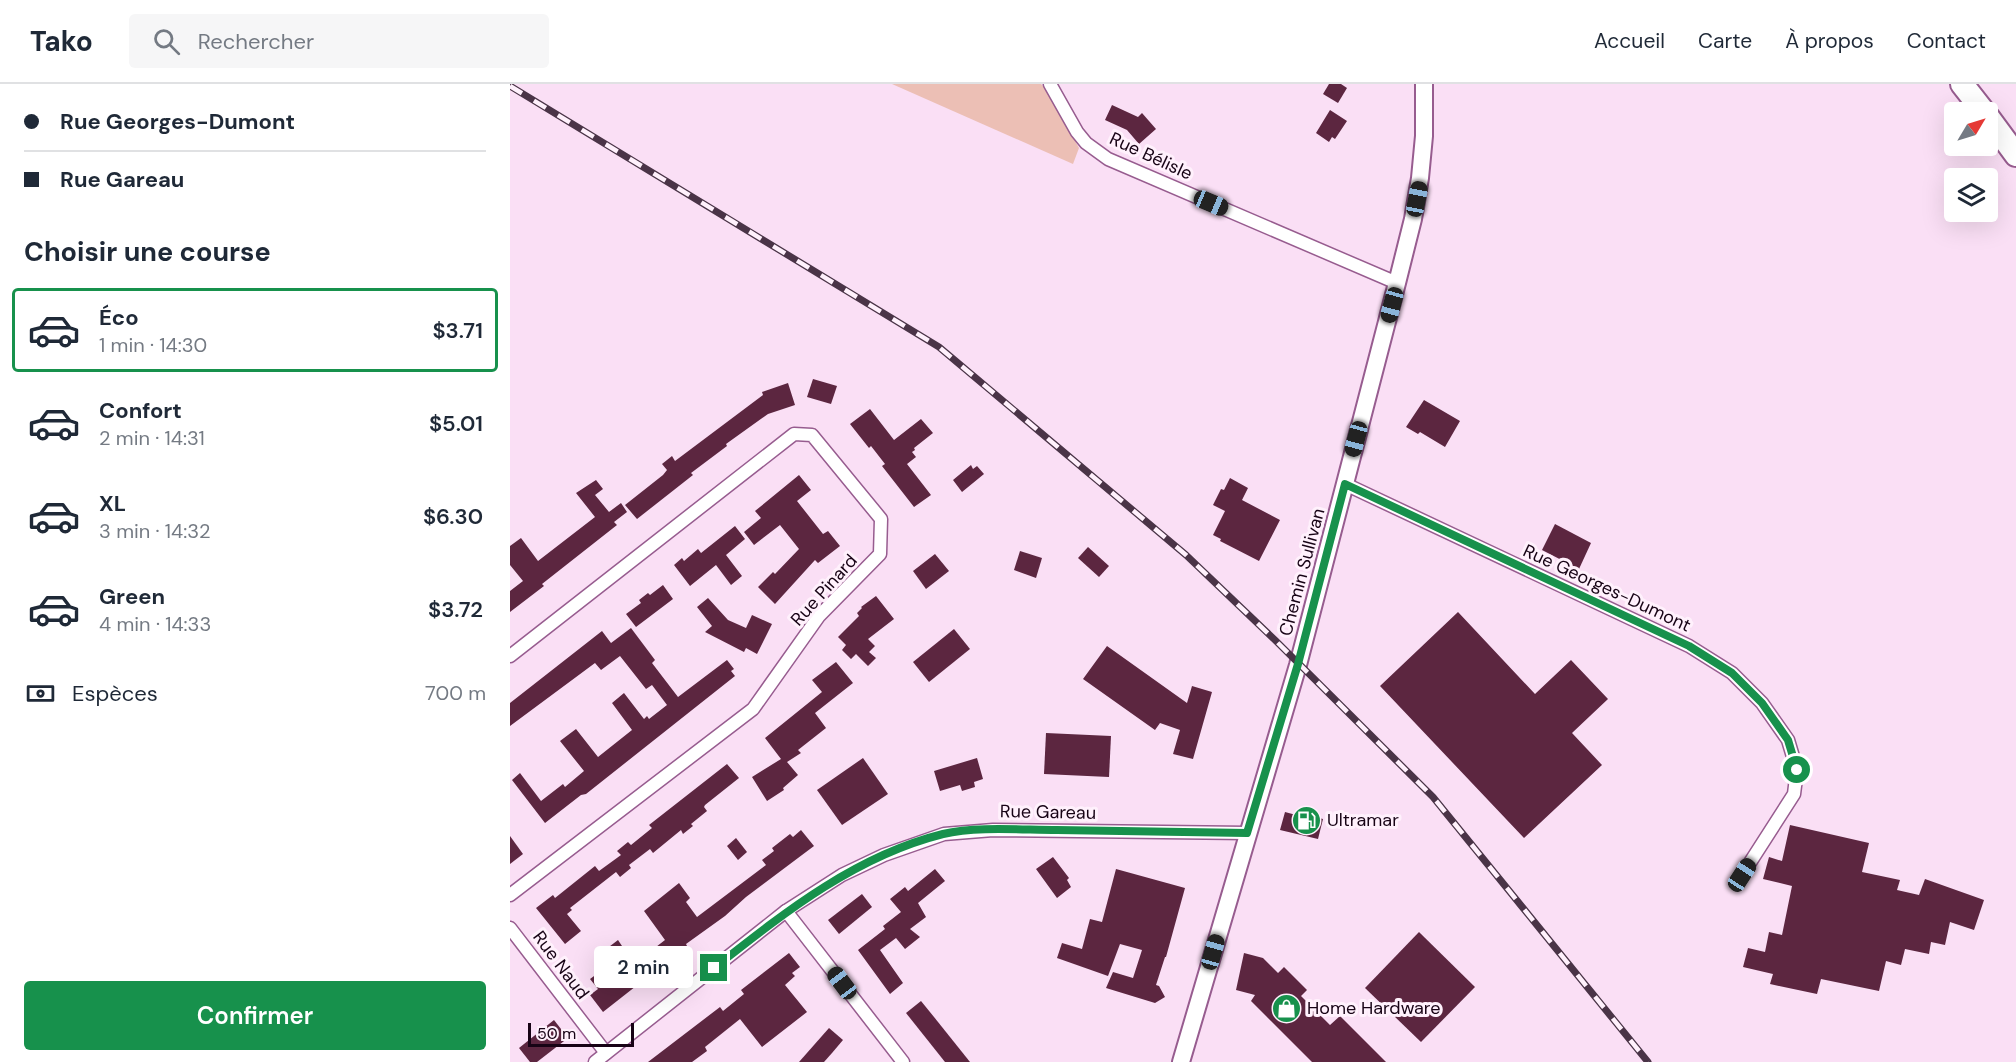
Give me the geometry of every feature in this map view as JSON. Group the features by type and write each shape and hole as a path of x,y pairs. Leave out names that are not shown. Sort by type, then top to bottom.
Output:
{"highway":[{"path":"1962,84 1976,102"},
{"path":"1998,131 2016,155"}],"main road":[{"name":"Chemin Sullivan","path":"1181,1062 1298,664 1413,219 1424,135 1424,84"}],"street":[{"name":"Rue Bélisle","path":"1050,84 1082,138 1108,159 1397,283"},
{"name":"Rue Pinard","path":"510,656 794,435 812,435 881,519 880,554 819,616 753,709 510,896"},
{"name":"Rue Georges-Dumont","path":"1345,484 1689,646 1732,673 1762,703 1788,740 1797,770 1794,794 1742,875"},
{"name":"Rue Gareau","path":"594,1062 786,911 842,876 884,855 944,834 993,830 1247,833"},
{"path":"786,911 896,1060"},
{"name":"Rue Naud","path":"510,928 606,1053"}],"shaded area":[{"path":"892,84 1041,84 1048,91 1079,148 1073,164"}],"building":[{"path":"1329,84 1341,84 1347,88 1338,103 1323,94"},
{"path":"1112,105 1138,117 1142,113 1156,129 1139,144 1127,130 1105,120"},
{"path":"1330,110 1347,121 1335,139 1332,137 1329,142 1316,133"},
{"path":"813,379 837,386 831,404 807,397"},
{"path":"788,383 795,405 768,414 726,444 727,446 691,473 693,475 637,519 625,505 663,475 667,470 662,464 672,456 675,461 763,395 762,392"},
{"path":"1424,400 1460,421 1445,447 1420,432 1418,434 1406,427"},
{"path":"870,409 894,440 921,419 933,433 914,448 912,452 916,457 907,464 931,495 914,507 882,466 885,464 850,424"},
{"path":"971,465 973,469 977,466 984,474 962,492 953,480"},
{"path":"799,475 811,490 797,501 823,534 828,531 840,546 818,563 815,560 775,604 758,587 773,572 775,574 799,549 780,525 754,545 744,532 761,518 755,511"},
{"path":"1230,478 1248,488 1242,500 1280,520 1259,561 1213,535 1225,511 1213,505"},
{"path":"596,480 603,489 595,495 609,512 621,503 627,512 614,522 617,525 510,612 510,591 523,581 510,565 510,546 521,538 538,561 595,517 576,493"},
{"path":"1555,524 1591,543 1579,569 1542,550"},
{"path":"735,526 745,539 726,555 742,576 731,585 716,565 690,586 674,565 682,558 684,561 698,549 701,553"},
{"path":"1088,547 1109,566 1099,577 1078,558"},
{"path":"1020,551 1042,558 1036,578 1014,570"},
{"path":"935,554 949,571 926,589 913,571"},
{"path":"663,585 673,599 636,627 626,614 641,603 639,600"},
{"path":"876,596 894,619 868,639 875,646 869,652 876,658 868,666 856,654 851,659 842,650 846,645 838,637 859,616 857,613 861,607"},
{"path":"708,598 728,620 746,628 752,615 772,624 757,654 746,648 744,652 705,632 712,626 697,607"},
{"path":"1458,612 1535,694 1571,660 1608,699 1572,733 1602,765 1524,838 1380,686"},
{"path":"631,628 655,660 652,663 678,697 727,660 734,669 731,671 735,676 586,794 581,795 545,823 512,780 520,773 541,801 563,784 565,787 584,771 560,741 576,729 598,757 632,730 612,703 624,693 644,719 647,716 649,719 667,705 652,685 646,689 620,656 601,670 595,663 510,726 510,703 602,631 611,643"},
{"path":"954,629 970,649 929,682 913,662"},
{"path":"1107,646 1187,703 1192,686 1212,692 1193,759 1173,754 1180,730 1160,723 1155,730 1083,679"},
{"path":"836,662 853,683 815,713 826,728 798,750 801,753 787,762 798,775 783,788 784,790 767,801 752,777 781,759 765,738 822,692 812,680"},
{"path":"1046,733 1111,736 1109,777 1044,774"},
{"path":"863,758 888,794 842,825 817,790"},
{"path":"977,758 983,779 974,782 975,787 962,791 960,785 940,791 934,771"},
{"path":"727,764 739,778 705,805 707,811 691,824 693,826 683,834 681,830 653,853 650,849 629,865 631,868 620,877 616,872 570,908 572,910 567,914 581,931 565,944 536,908 553,895 555,898 595,866 599,871 621,855 617,851 628,842 631,845 652,828 649,825"},
{"path":"1285,812 1311,819 1312,816 1323,819 1318,839 1280,830"},
{"path":"1790,825 1869,843 1862,872 1900,880 1897,890 1919,895 1925,879 1984,900 1974,930 1950,922 1945,945 1931,942 1929,954 1905,949 1901,965 1886,961 1879,991 1821,979 1817,994 1770,984 1773,974 1743,967 1748,948 1765,952 1769,932 1782,935 1792,886 1763,879 1769,857 1782,861"},
{"path":"801,830 814,846 686,944 687,946 603,1012 590,995 598,989 590,979 609,965 601,953 618,940 634,964 665,940 644,911 679,883 690,898 686,902 697,917 766,865 762,860 774,851 772,848 790,834 793,837"},
{"path":"510,836 523,854 510,864"},
{"path":"736,838 747,852 738,860 727,846"},
{"path":"1053,857 1069,878 1067,880 1071,887 1057,898 1036,869"},
{"path":"935,869 945,881 918,903 926,917 910,929 920,937 905,949 896,938 880,950 903,983 890,994 858,950 885,929 883,926 901,912 890,899 905,887 908,891"},
{"path":"1116,869 1185,888 1156,985 1165,997 1155,1003 1106,988 1113,972 1133,978 1142,950 1120,944 1108,976 1057,958 1062,943 1082,949 1090,919 1102,922"},
{"path":"862,894 872,907 839,934 828,920"},
{"path":"1419,932 1475,987 1421,1042 1365,988"},
{"path":"789,953 800,967 792,973 795,976 785,985 807,1012 762,1047 740,1019 705,1047 707,1051 692,1062 648,1062 720,1007 723,1011 744,994 741,990"},
{"name":"Home Hardware","path":"1244,953 1263,958 1278,973 1284,967 1307,990 1301,996 1330,1025 1340,1016 1386,1062 1312,1062 1251,1001 1255,995 1236,990"},
{"path":"921,1001 970,1062 945,1062 906,1013"},
{"path":"554,1020 568,1038 537,1062 530,1062 519,1048"},
{"path":"829,1028 843,1040 832,1053 824,1062 799,1062"}],"railway":[{"path":"510,86 939,347 1186,555 1433,797 1648,1062"}],"place":[{"name":"Ultramar","path":"1306,820"},
{"name":"Home Hardware","path":"1286,1008"}],"route":[{"path":"714,968 786,911 842,876 884,855 944,834 993,830 1247,833 1298,664 1345,484 1689,646 1732,673 1762,703 1788,740 1797,770"}]}
